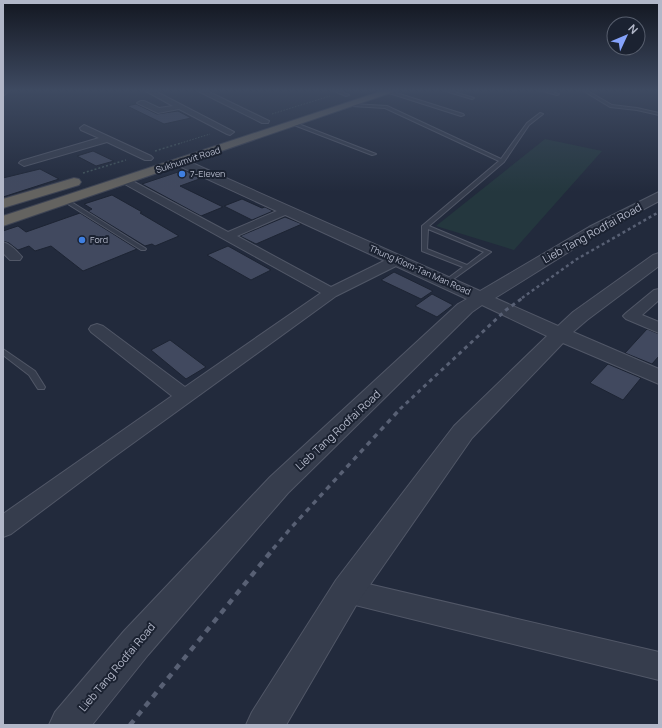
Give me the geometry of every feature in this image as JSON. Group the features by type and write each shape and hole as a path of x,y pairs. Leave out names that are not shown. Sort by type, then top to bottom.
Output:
{"highway":[{"name":"Sukhumvit Road","path":"223,133 252,124"},
{"name":"Sukhumvit Road","path":"3,221 295,124"},
{"name":"Sukhumvit Road","path":"140,159 163,154"},
{"path":"3,204 85,175"}],"street":[{"path":"208,124 223,133"},
{"path":"84,128 107,139 140,159"},
{"path":"24,163 107,139"},
{"name":"Thung Klom-Tan Man Road","path":"181,162 560,334 659,377"},
{"path":"125,180 331,293"},
{"name":"Lieb Tang Rodfai Road","path":"68,725 136,643 279,485 465,308 594,230 659,196"},
{"path":"228,236 288,210"},
{"path":"3,246 15,257"},
{"path":"265,725 347,591 463,432 560,334 580,316 659,258"},
{"path":"3,527 331,293 397,260"},
{"path":"659,293 631,316 659,328"},
{"path":"97,329 185,396"},
{"path":"347,591 659,666"}],"lane":[{"path":"295,124 374,154"},
{"path":"423,124 502,160"},
{"path":"468,267 424,250 426,226 502,160 528,124"},
{"path":"66,200 143,249"},
{"path":"426,226 488,252 446,282"},
{"path":"3,351 32,373 41,387"}],"path":[{"path":"85,175 223,133"}],"shaded area":[{"path":"545,139 602,151 514,250 436,226"}],"building":[{"path":"93,151 114,161 96,166 77,156"},
{"path":"40,169 59,179 3,197 3,178"},
{"path":"184,170 202,178 180,186 223,207 201,216 142,184"},
{"path":"112,195 179,236 155,246 152,244 145,246 88,211 92,209 84,204"},
{"path":"242,199 273,211 252,220 224,206"},
{"name":"Ford","path":"80,213 137,249 83,271 51,246 35,251 29,246 18,250 9,243 3,241 3,231 18,226 26,232"},
{"path":"285,217 302,224 256,244 240,236"},
{"path":"228,246 271,270 251,280 207,255"},
{"path":"394,272 433,291 421,299 381,280"},
{"path":"432,294 453,305 437,317 415,306"},
{"path":"647,329 659,334 659,356 652,364 625,353"},
{"path":"170,340 206,367 186,379 151,350"},
{"path":"608,364 641,378 623,400 590,383"}],"railway":[{"path":"522,298 577,259 659,212"},
{"path":"401,408 506,310 524,297"},
{"path":"273,549 401,408"},
{"path":"130,725 274,548"}],"place":[{"name":"7-Eleven","path":"182,174"},
{"name":"Ford","path":"82,240"}]}
